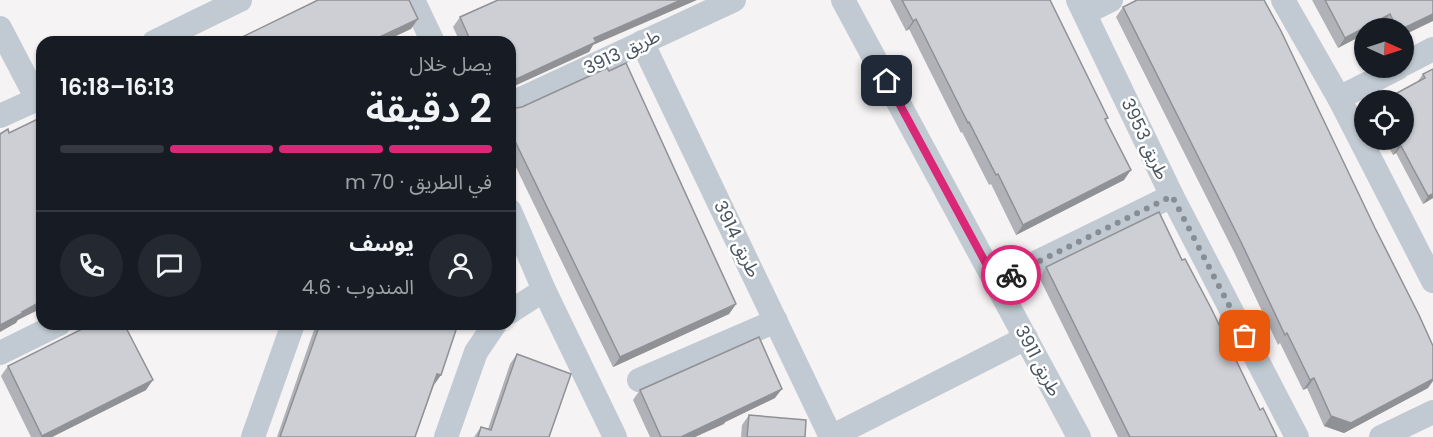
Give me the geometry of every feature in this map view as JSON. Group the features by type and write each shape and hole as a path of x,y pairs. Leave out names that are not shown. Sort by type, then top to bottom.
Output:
{"street":[{"path":"166,36 240,0"},
{"path":"413,0 430,36"},
{"name":"طريق 3913","path":"516,101 734,0"},
{"name":"طريق 3911","path":"843,0 1079,437"},
{"path":"1082,6 1112,0"},
{"path":"1284,0 1339,98 1423,238 1433,281"},
{"name":"طريق 3953","path":"1082,6 1172,196 1297,437"},
{"path":"0,28 36,93"},
{"name":"طريق 3914","path":"642,42 831,437"},
{"path":"1414,59 1433,49"},
{"path":"1339,98 1378,78"},
{"path":"0,116 36,99"},
{"path":"996,282 1172,196"},
{"path":"516,225 544,290 615,437"},
{"path":"516,308 544,290"},
{"path":"639,380 776,321"},
{"path":"0,353 47,330"},
{"path":"253,437 291,330"},
{"path":"446,437 476,352 490,330"},
{"path":"831,437 1026,338"},
{"path":"1381,437 1433,412"}],"building":[{"path":"318,0 409,0 418,19 382,36 244,36"},
{"path":"498,0 681,0 594,38 596,42 516,79 516,36 468,36 460,17"},
{"path":"902,0 1050,0 1131,170 1023,225 916,19 913,21"},
{"path":"1137,0 1264,0 1433,346 1433,379 1351,423 1331,416 1314,378 1310,380 1287,333 1285,335 1123,7"},
{"path":"1325,0 1433,0 1433,14 1414,23 1414,18 1392,18 1390,14 1382,18 1354,18 1354,33 1345,38"},
{"path":"626,63 736,304 620,357 516,143 516,108 607,68 609,71"},
{"path":"1433,69 1433,194 1428,196 1403,150 1414,150 1414,90 1403,90 1425,78 1423,74"},
{"path":"36,120 36,304 0,325 0,134 8,129 9,133"},
{"path":"1159,212 1182,260 1185,259 1211,308 1260,410 1263,408 1277,437 1130,437 1046,267"},
{"path":"80,330 127,330 153,380 42,436 8,366"},
{"path":"318,330 456,330 441,375 437,374 415,437 280,437"},
{"path":"759,337 782,389 681,437 661,437 640,390"},
{"path":"517,354 571,374 549,437 478,437 481,427 491,430"},
{"path":"749,415 806,420 805,437 747,437"}],"way so far":[{"path":"1011,275 1172,196 1245,336"}],"route":[{"path":"887,81 996,282 1011,275"}]}
